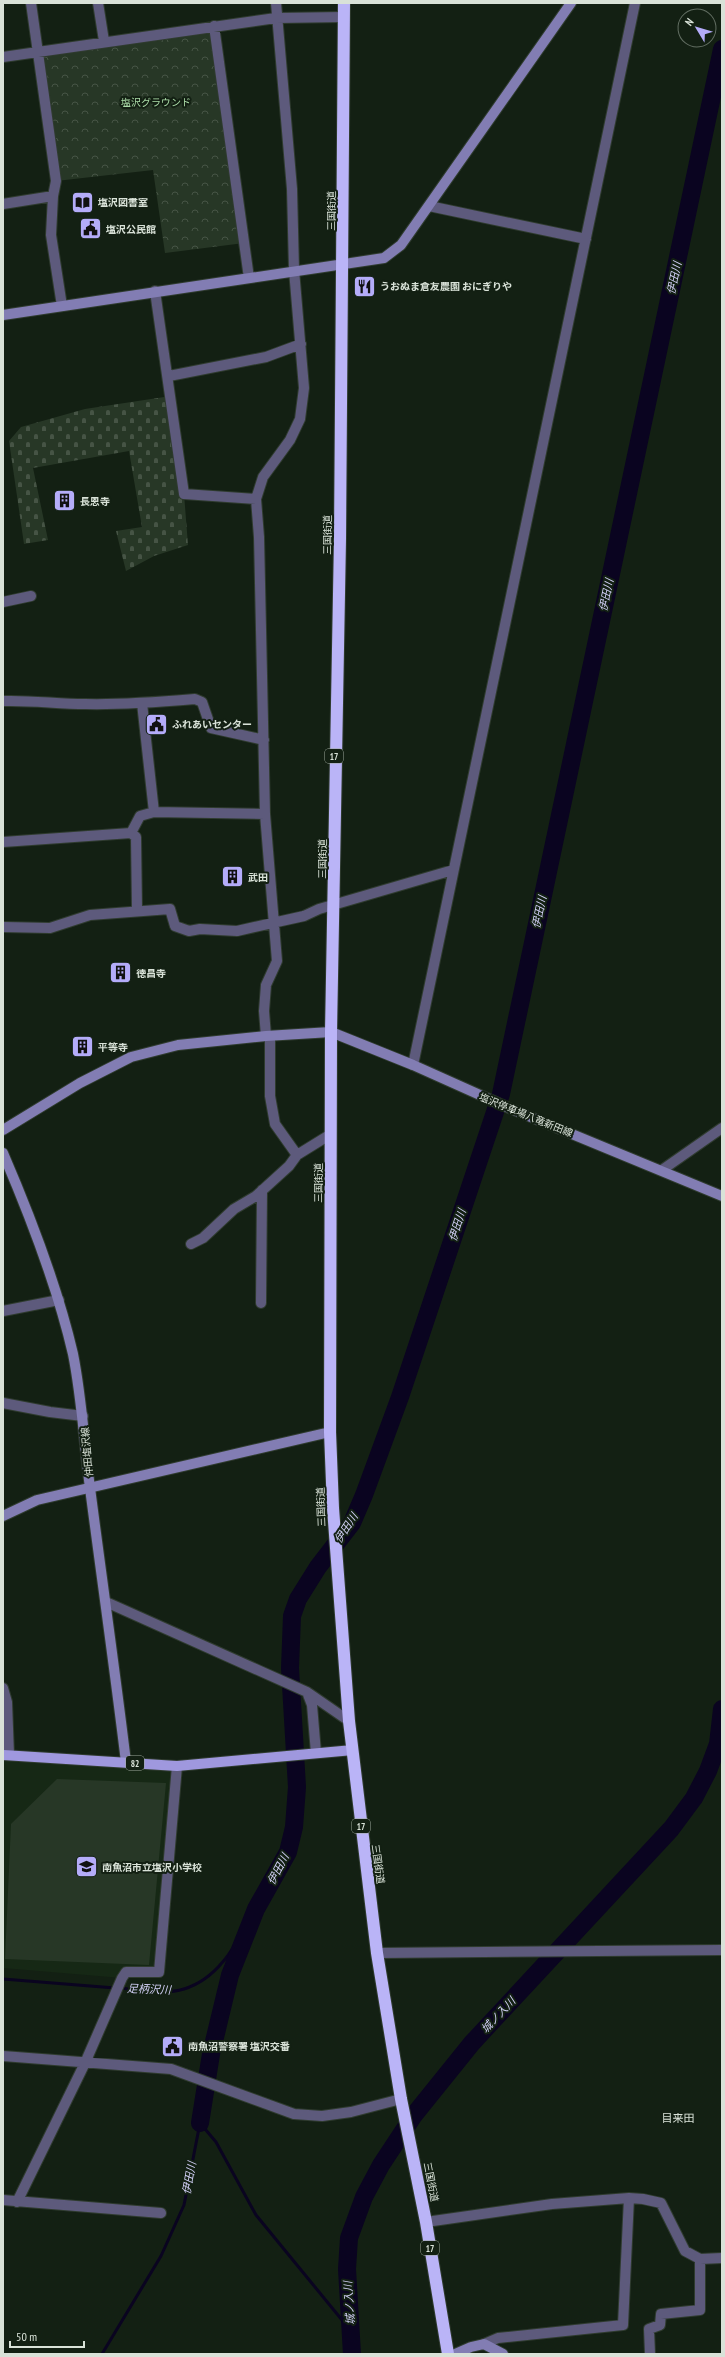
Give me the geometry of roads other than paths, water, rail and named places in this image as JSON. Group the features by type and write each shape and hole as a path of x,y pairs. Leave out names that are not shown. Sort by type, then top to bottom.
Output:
{"highway":[{"name":"三国街道","path":"344,3 340,539 334,768 335,905 331,1032 330,1432 332,1508 349,1721 378,1953 401,2099 426,2222 448,2354"}],"main road":[{"path":"3,315 294,270 343,265 384,258 401,245 571,3"},
{"path":"3,1130 80,1083 132,1057 178,1045 268,1036 331,1032"},
{"name":"塩沢停車場八竜新田線","path":"331,1032 413,1065 481,1097 662,1170 722,1196"},
{"name":"仲田塩沢線","path":"3,1153 31,1218 59,1300 73,1355 83,1416 90,1487 126,1762"},
{"path":"3,1516 37,1500 330,1432"},
{"name":"82","path":"6,1755 177,1766 352,1750"},
{"path":"455,2354 471,2347 484,2344 503,2354"}],"street":[{"path":"31,3 56,181 53,196 51,235 62,306"},
{"path":"98,3 104,41"},
{"path":"276,3 276,18 292,189 294,270 304,388 300,419 290,440 264,477 256,499 259,537 265,814 277,960 266,985 264,1011 268,1036 270,1096 275,1124 297,1155"},
{"path":"413,1065 635,3"},
{"path":"3,57 104,41 276,18 344,17"},
{"path":"214,26 249,278"},
{"path":"3,204 53,196"},
{"path":"429,206 586,239"},
{"path":"155,291 169,376 184,494 256,499"},
{"path":"169,376 266,357 301,344"},
{"path":"3,602 31,596"},
{"path":"3,701 36,700 51,704 86,704 142,703 195,699 202,702 211,728 264,740"},
{"path":"142,703 154,812"},
{"path":"131,833 140,816 154,812 265,814"},
{"path":"3,842 131,833 136,837 136,910"},
{"path":"3,927 50,928 90,916 136,910 170,909 175,926 189,931 200,929 237,930 273,924 453,870"},
{"path":"662,1170 722,1128"},
{"path":"191,1244 203,1238 234,1209 256,1196 289,1166 297,1155 331,1134"},
{"path":"261,1303 262,1190"},
{"path":"3,1311 59,1300"},
{"path":"3,1403 50,1412 83,1416"},
{"path":"106,1602 307,1692 349,1721"},
{"path":"3,1688 7,1702 6,1755"},
{"path":"307,1692 312,1704 316,1753"},
{"path":"17,2202 85,2063 113,1995 122,1978 126,1972 159,1972 177,1766"},
{"path":"378,1953 722,1950"},
{"path":"3,2056 171,2069 294,2114 322,2116 351,2112 401,2099"},
{"path":"484,2344 498,2338 623,2325 629,2198"},
{"path":"426,2222 552,2204 643,2198 661,2202 685,2251 700,2259 722,2258"},
{"path":"3,2200 161,2213"},
{"path":"650,2354 649,2329 660,2325 661,2314 700,2310 700,2259"}],"waterway":[{"name":"伊田川","path":"200,2123 211,2054 230,1975 256,1909 288,1852 294,1827 297,1787 290,1668 292,1616 298,1599 318,1567 352,1523 364,1495 400,1397 501,1094 722,49"},
{"name":"城ノ入川","path":"352,2354 347,2269 349,2238 364,2197 381,2165 414,2115 472,2043 671,1829 694,1798 708,1771 718,1744 722,1709"},
{"name":"足柄沢川","path":"120,1988 152,1992 169,1992 177,1991 197,1984 218,1967 227,1956 256,1909"},
{"name":"足柄沢川","path":"3,1979 115,1988"},
{"path":"200,2123 216,2142 256,2215 351,2331"},
{"name":"伊田川","path":"102,2354 161,2256 184,2205 200,2123"}],"place":[{"name":"塩沢図書室","path":"82,202"},
{"name":"塩沢公民館","path":"91,229"},
{"name":"うおぬま倉友農園 おにぎりや","path":"365,286"},
{"name":"長恩寺","path":"64,501"},
{"name":"ふれあいセンター","path":"156,724"},
{"name":"武田","path":"233,877"},
{"name":"徳昌寺","path":"120,973"},
{"name":"平等寺","path":"83,1047"},
{"name":"南魚沼市立塩沢小学校","path":"86,1867"},
{"name":"南魚沼警察署 塩沢交番","path":"172,2046"}],"district":[{"name":"目来田","path":"678,2118"}],"park label":[{"name":"塩沢グラウンド","path":"156,102"}]}
